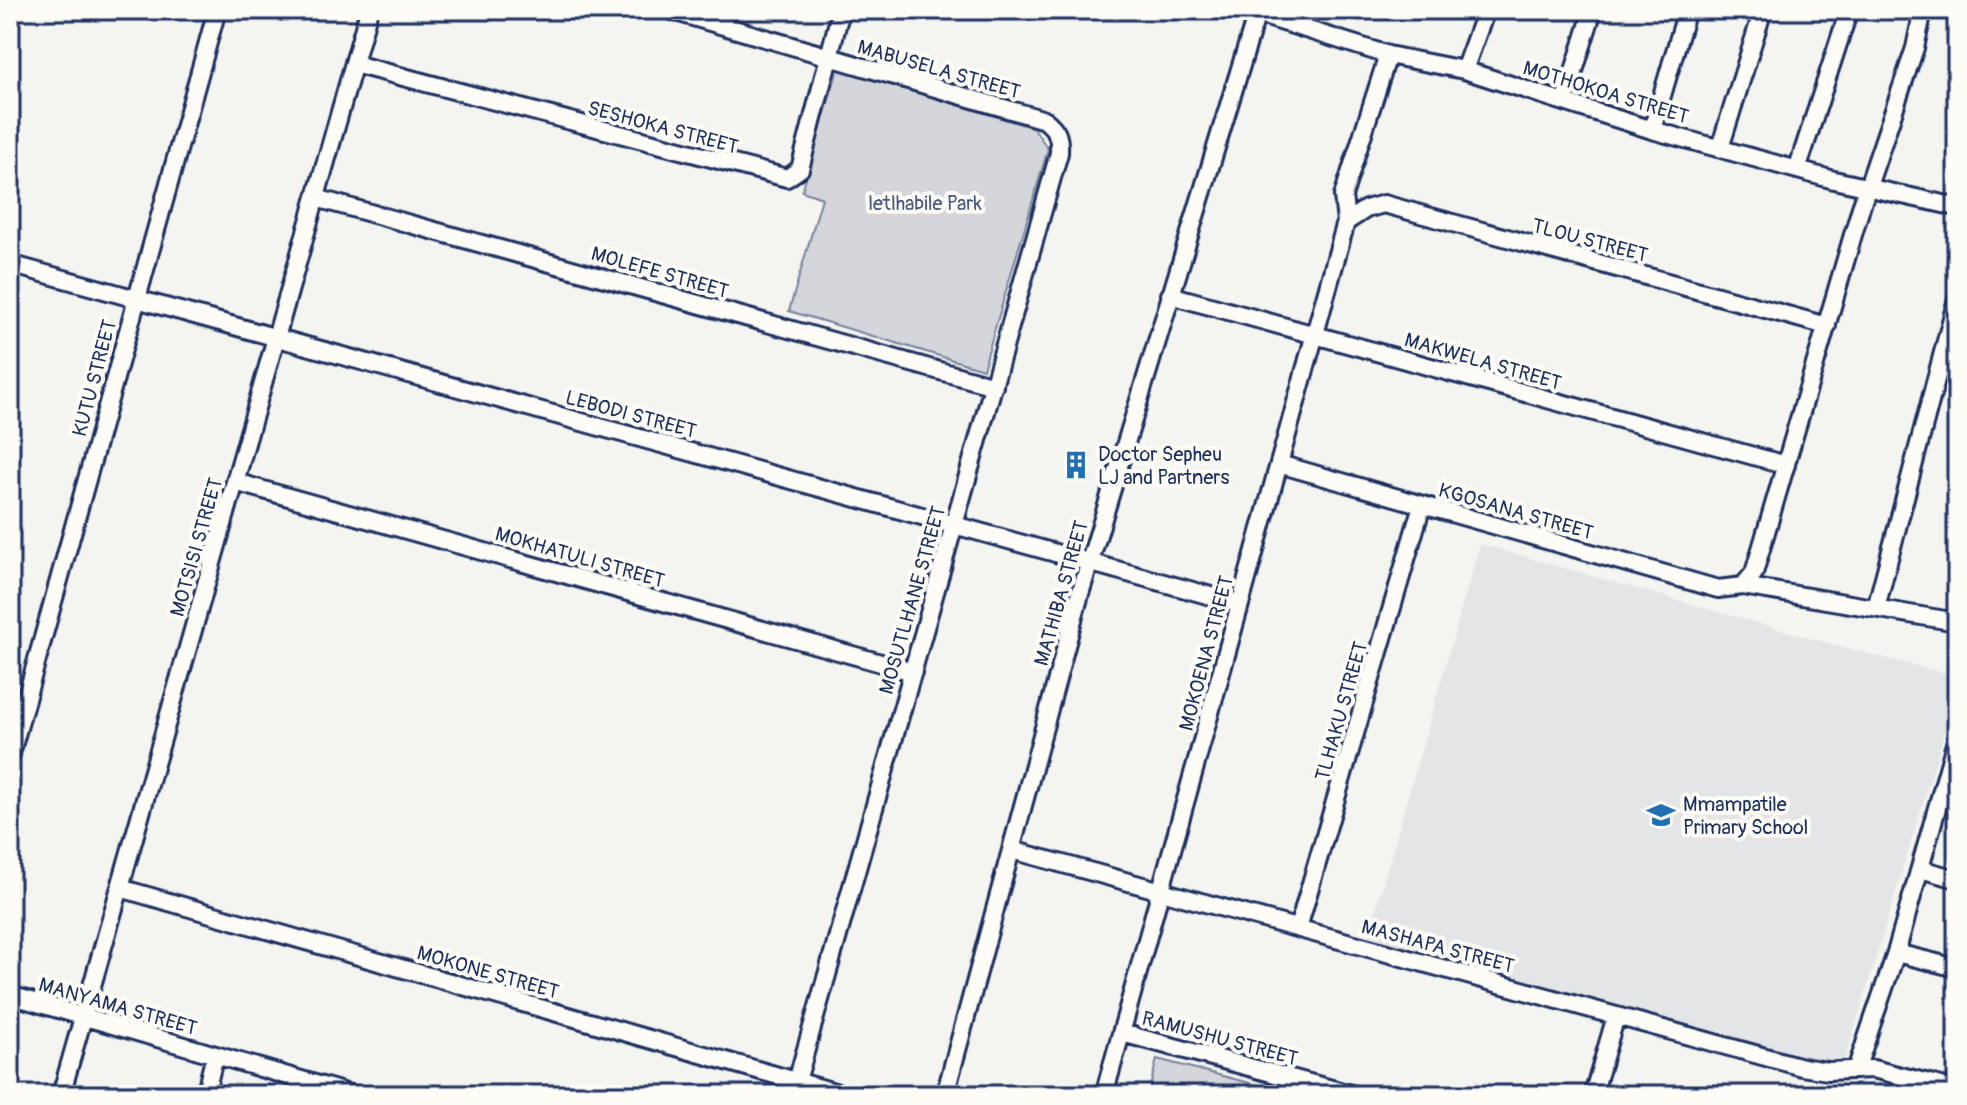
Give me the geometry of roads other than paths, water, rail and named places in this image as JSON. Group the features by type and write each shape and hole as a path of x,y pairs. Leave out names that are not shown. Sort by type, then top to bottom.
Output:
{"street":[{"name":"KUTU STREET","path":"10,757 217,10"},
{"name":"MOTSISI STREET","path":"61,1095 369,10"},
{"name":"MABUSELA STREET","path":"669,10 1045,120 1057,130"},
{"name":"SESHOKA STREET","path":"354,64 787,178 800,169 841,10"},
{"path":"1464,70 1486,10"},
{"path":"1565,100 1593,10"},
{"path":"1652,130 1687,10"},
{"path":"1720,148 1763,10"},
{"path":"1797,170 1849,10"},
{"path":"1743,586 1754,573 1827,326 1915,48 1923,10"},
{"name":"MOTHOKOA STREET","path":"1251,12 1388,55 1464,70 1652,130 1797,170 1957,207"},
{"name":"MATHIBA STREET","path":"945,1095 1090,562 1251,12"},
{"name":"MOKOENA STREET","path":"1104,1095 1346,222 1343,196 1388,55"},
{"name":"MOSUTLHANE STREET","path":"797,1081 1059,153 1057,130"},
{"name":"MOLEFE STREET","path":"316,198 994,386"},
{"name":"TLOU STREET","path":"1346,222 1366,209 1384,204 1827,326"},
{"name":"LEBODI STREET","path":"10,264 1240,604"},
{"name":"MAKWELA STREET","path":"1170,295 1786,465"},
{"path":"1876,608 1957,299"},
{"name":"KGOSANA STREET","path":"1279,464 1718,589 1743,586 1957,622"},
{"name":"MOKHATULI STREET","path":"235,482 913,672"},
{"name":"TLHAKU STREET","path":"1298,928 1422,505"},
{"path":"1856,1070 1896,953 1920,869 1949,797 1957,737"},
{"name":"MASHAPA STREET","path":"1012,850 1802,1067 1828,1071 1873,1069 1957,1090"},
{"path":"1920,869 1957,879"},
{"name":"MOKONE STREET","path":"120,888 845,1095"},
{"path":"1896,953 1957,968"},
{"name":"MANYAMA STREET","path":"10,995 353,1095"},
{"path":"1593,1095 1616,1016"},
{"name":"RAMUSHU STREET","path":"1122,1033 1354,1095"},
{"name":"MANYAMA STREET","path":"205,1095 215,1055"}],"place":[{"name":"Doctor Sepheu LJ and Partners","path":"1076,465"},
{"name":"Mmampatile Primary School","path":"1661,815"}],"park label":[{"name":"letlhabile Park","path":"925,203"}]}
